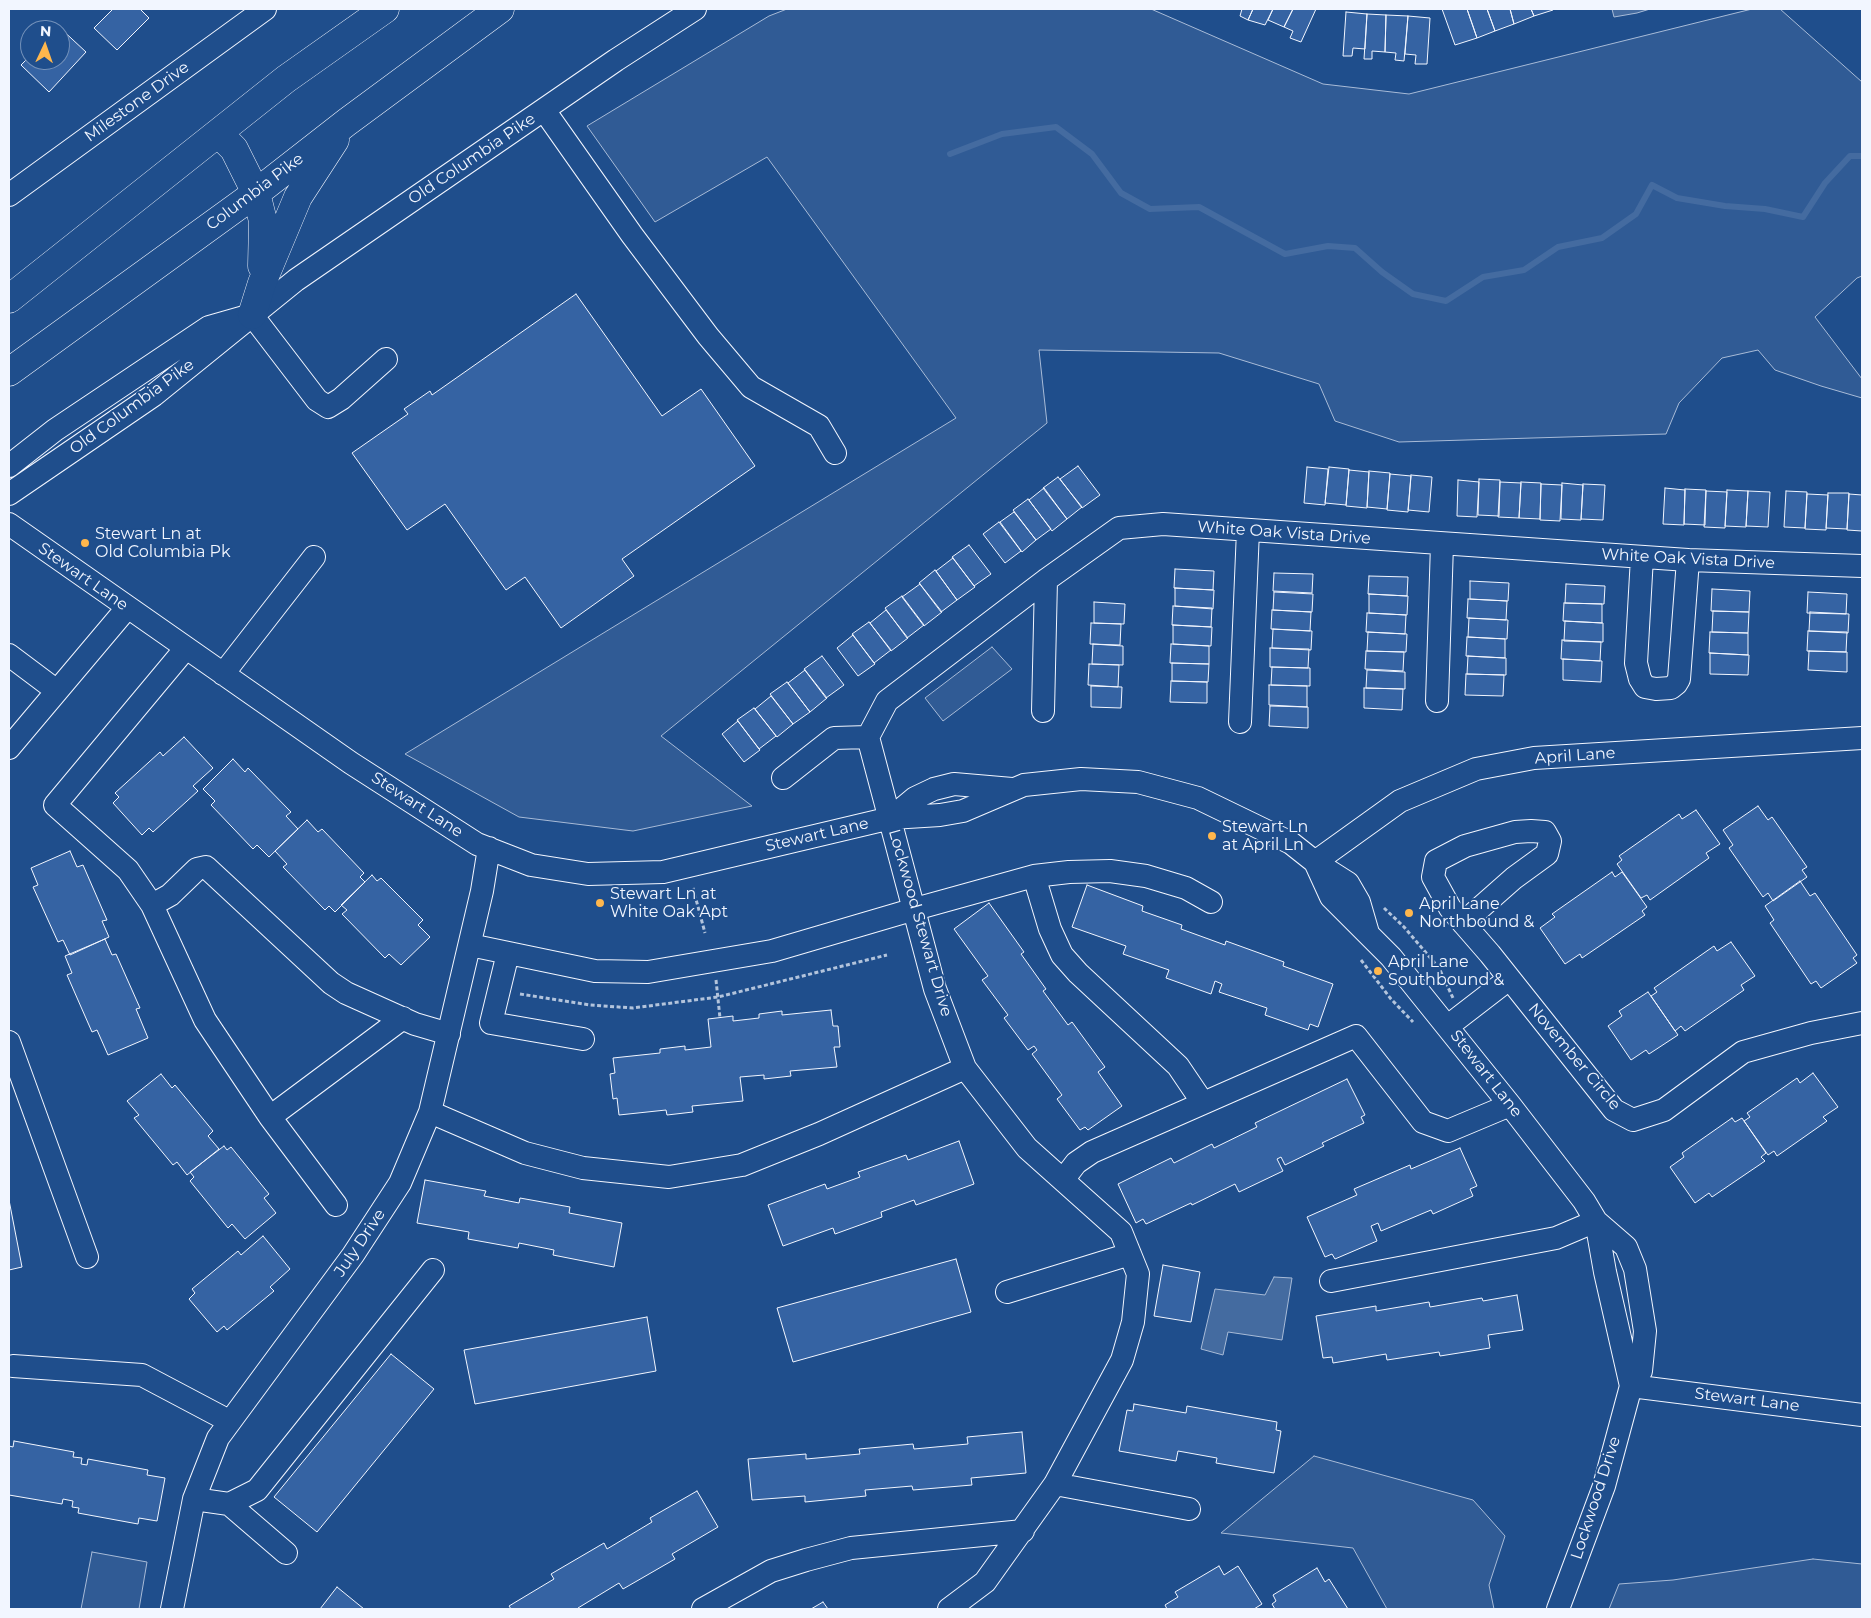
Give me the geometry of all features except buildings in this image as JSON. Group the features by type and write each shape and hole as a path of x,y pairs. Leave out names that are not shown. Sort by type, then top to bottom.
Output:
{"highway":[{"path":"9,299 286,79 385,9"},
{"name":"Columbia Pike","path":"9,372 256,193 347,122 500,9"},
{"path":"252,315 262,283 298,197 347,122"},
{"path":"218,132 234,149 256,193 264,221 262,283"}],"street":[{"name":"Milestone Drive","path":"9,195 265,9"},
{"name":"Old Columbia Pike","path":"9,494 154,395 296,280 616,60 695,9"},
{"path":"544,110 632,235 708,336 752,387 818,426 835,452"},
{"name":"Old Columbia Pike","path":"9,466 55,430 209,327 252,315"},
{"path":"252,315 317,400 328,408 341,399 386,359"},
{"name":"Stewart Lane","path":"9,524 351,763 477,844 531,865 588,874 663,872 890,818 915,798 934,789 954,784 1014,789 1024,785 1081,779 1138,782 1198,798 1292,843 1315,862 1348,883 1359,902 1368,933 1391,957 1448,1026 1584,1201 1596,1221 1626,1247 1635,1269 1646,1331 1641,1371 1631,1386"},
{"name":"White Oak Vista Drive","path":"868,737 887,701 1046,580 1119,528 1162,524 1688,560 1862,566"},
{"path":"1240,722 1248,530"},
{"path":"1437,701 1442,544"},
{"path":"223,674 314,557"},
{"path":"1642,557 1636,663 1640,679 1645,686 1656,690 1671,688 1679,679 1688,560"},
{"path":"1043,711 1046,580"},
{"path":"9,748 127,608"},
{"path":"186,648 55,805 128,870 152,905 205,1020 270,1117 336,1205"},
{"path":"9,655 57,691"},
{"path":"783,778 834,738 868,737 890,818"},
{"name":"April Lane","path":"1315,862 1400,801 1476,769 1534,758 1862,738"},
{"name":"Lockwood Stewart Drive","path":"890,818 936,989 966,1068 1027,1148 1121,1232 1138,1274 1133,1322 1122,1360 1055,1484 985,1582 949,1609"},
{"name":"November Circle","path":"1463,923 1514,878 1547,854 1550,841 1545,832 1515,832 1465,846 1436,861 1433,877 1450,908 1510,979 1614,1110 1633,1120 1664,1110 1743,1052 1811,1033 1862,1023"},
{"name":"July Drive","path":"172,1609 194,1498 218,1438 353,1255 400,1183 430,1112 470,945 489,848"},
{"path":"152,905 170,895 197,869 206,867 331,983 346,993 403,1018 449,1034"},
{"path":"470,945 596,971 648,972 772,951 1034,876 1069,872 1110,871 1146,876 1186,888 1210,902"},
{"path":"1034,876 1050,929 1062,955 1078,973 1178,1066 1203,1103"},
{"path":"508,953 491,1023 583,1039"},
{"path":"1448,1026 1510,979"},
{"path":"270,1117 403,1018"},
{"path":"1063,1180 1076,1163 1092,1152 1356,1036 1423,1122 1448,1131 1510,1105"},
{"path":"9,1042 87,1257"},
{"path":"430,1112 525,1153 583,1168 669,1176 742,1165 819,1134 966,1068"},
{"path":"1331,1281 1556,1238 1596,1221"},
{"name":"Stewart Lane","path":"1596,1221 1605,1272 1631,1386"},
{"path":"1007,1292 1130,1254"},
{"path":"229,1504 257,1490 432,1270"},
{"path":"13,1366 142,1375 229,1421"},
{"name":"Stewart Lane","path":"1631,1386 1862,1415"},
{"name":"Lockwood Drive","path":"1558,1609 1604,1486 1631,1386"},
{"path":"1055,1484 1189,1509"},
{"path":"194,1498 229,1504 286,1553"},
{"path":"703,1609 771,1571 852,1548 1023,1531"}],"path":[{"path":"693,888 705,933"},
{"path":"1378,902 1404,927 1439,968 1447,986"},
{"path":"517,993 590,1006 633,1008 718,997 887,955"},
{"path":"716,972 720,1018"}],"shaded area":[{"path":"787,9 1151,9 1323,84 1409,94 1752,9 1780,9 1862,82 1862,276 1857,278 1815,317 1862,379 1862,398 1775,370 1758,350 1722,358 1679,403 1666,434 1399,442 1335,421 1319,384 1219,353 1039,350 1047,423 661,736 752,806 633,831 519,817 405,754 956,418 767,157 655,222 587,126 769,16"},
{"path":"1612,9 1650,9 1614,17"},
{"path":"992,647 1012,669 943,721 925,698"},
{"path":"1274,1277 1292,1278 1282,1340 1228,1332 1223,1355 1201,1349 1215,1289 1265,1295"},
{"path":"1314,1456 1473,1500 1505,1536 1489,1585 1494,1609 1387,1609 1353,1548 1221,1533"},
{"path":"92,1552 147,1562 139,1609 81,1609"},
{"path":"1813,1559 1862,1564 1862,1609 1609,1609 1619,1584 1673,1580"}],"waterway":[{"path":"950,154 1002,134 1056,127 1092,154 1121,193 1150,209 1199,207 1285,254 1328,246 1355,248 1382,272 1413,294 1446,301 1483,277 1524,270 1558,247 1602,238 1636,214 1652,185 1677,198 1725,206 1765,209 1803,217 1825,183 1850,156 1862,156"}],"place":[{"name":"Stewart Ln at Old Columbia Pk","path":"85,543"},
{"name":"Stewart Ln at April Ln","path":"1212,836"},
{"name":"Stewart Ln at White Oak Apt","path":"600,903"},
{"name":"April Lane Northbound &","path":"1409,913"},
{"name":"April Lane Southbound &","path":"1378,971"}]}
